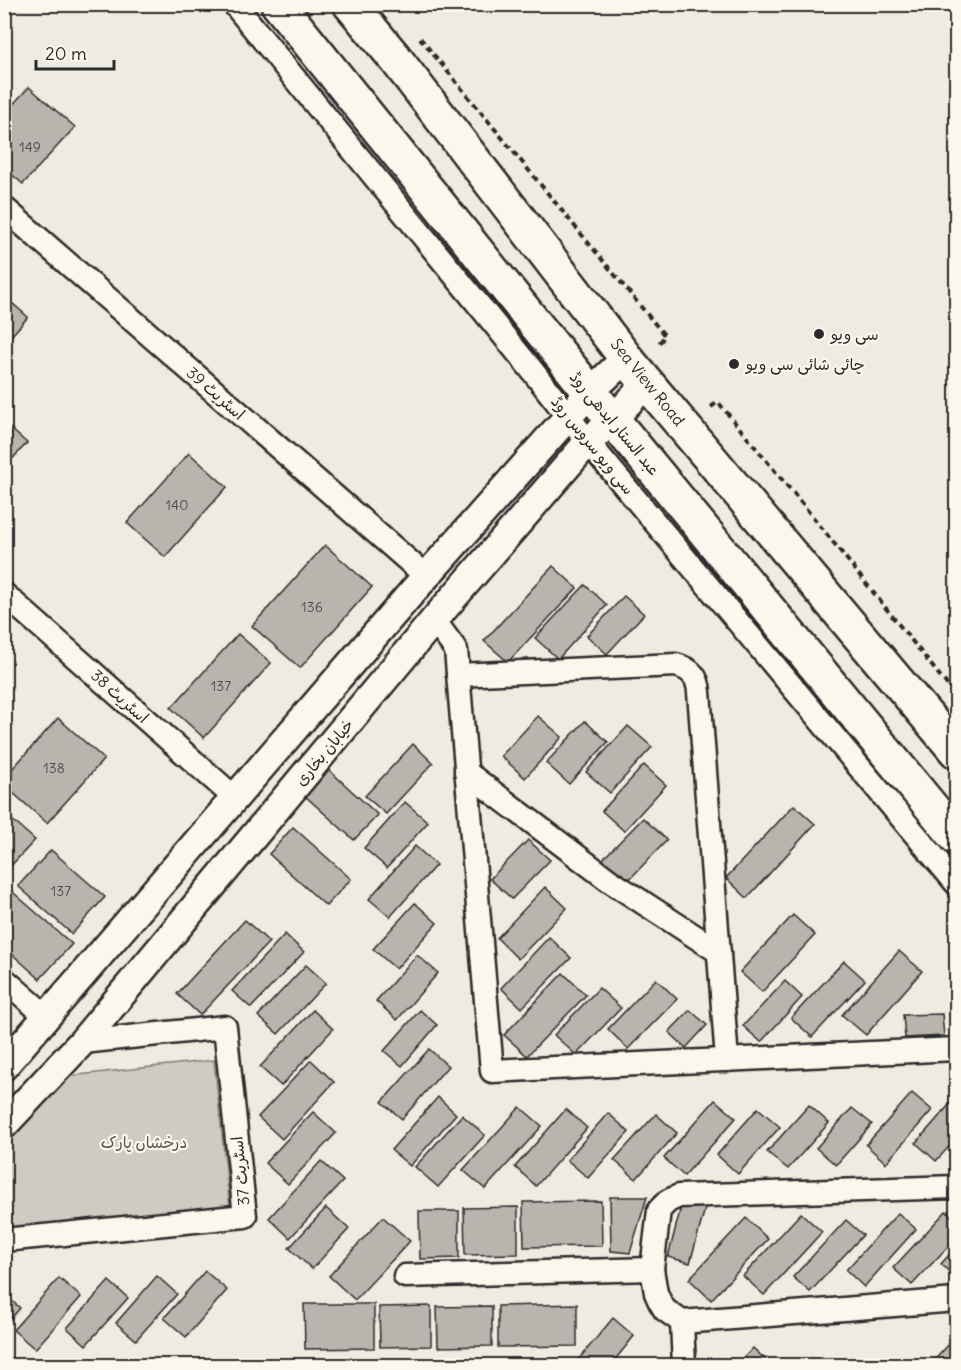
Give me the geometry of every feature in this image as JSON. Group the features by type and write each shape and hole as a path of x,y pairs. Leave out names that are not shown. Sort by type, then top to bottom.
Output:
{"main road":[{"name":"عبد الستار ایدھی روڈ","path":"278,4 579,404 613,419 957,837"},
{"name":"Sea View Road","path":"350,4 395,58 647,383 957,751"}],"street":[{"name":"سی ویو سروس روڈ","path":"234,4 579,404 588,442 957,883"},
{"name":"اسٹریٹ 39","path":"4,208 427,577"},
{"path":"4,1066 405,600 579,404 626,357"},
{"name":"خیابان بخاری","path":"4,1125 82,1042 434,620 588,442 647,383"},
{"name":"اسٹریٹ 38","path":"4,594 235,798"},
{"path":"434,620 456,650 492,1071 957,1049"},
{"path":"458,675 676,665 690,671 695,677 699,684 727,1060"},
{"path":"466,772 610,881 718,952"},
{"path":"4,979 47,1017"},
{"name":"اسٹریٹ 37","path":"4,1240 245,1216 225,1028 82,1042"},
{"path":"957,1187 679,1196 668,1201 659,1210 652,1269 660,1302 665,1310 682,1322 957,1300"},
{"path":"405,1276 652,1269"},
{"path":"682,1322 684,1365"}],"path":[{"path":"414,31 665,336 659,343"},
{"path":"711,407 718,402 957,696"}],"green space":[{"name":"درخشاں پارک","path":"214,1060 230,1208 5,1228 5,1144 60,1077"}],"building":[{"path":"29,87 75,127 23,184 4,168 4,114"},
{"path":"4,296 28,317 4,344"},
{"path":"4,423 27,443 4,468"},
{"path":"189,453 227,487 165,557 127,523"},
{"path":"325,545 372,587 300,668 252,626"},
{"path":"553,566 577,588 508,662 484,641"},
{"path":"585,585 607,605 558,659 535,638"},
{"path":"624,596 644,614 607,654 587,636"},
{"path":"238,634 271,663 204,738 171,708"},
{"path":"538,716 562,737 525,778 501,756"},
{"path":"58,718 104,759 47,823 4,785 4,778"},
{"path":"585,721 608,742 569,784 546,763"},
{"path":"628,726 652,747 610,793 586,772"},
{"path":"413,744 433,763 386,814 365,796"},
{"path":"644,765 666,785 624,831 602,811"},
{"path":"329,770 378,815 354,840 305,796"},
{"path":"405,802 428,822 387,868 364,848"},
{"path":"794,805 815,824 747,898 726,878"},
{"path":"4,813 35,840 4,873"},
{"path":"643,818 667,840 624,885 600,862"},
{"path":"293,827 351,879 326,906 269,854"},
{"path":"528,840 550,860 512,899 490,879"},
{"path":"415,846 436,865 390,917 369,899"},
{"path":"51,850 105,897 72,934 18,886"},
{"path":"7,887 72,944 40,979 4,947 4,891"},
{"path":"545,887 567,908 518,959 497,938"},
{"path":"415,903 437,923 396,969 373,949"},
{"path":"793,915 815,935 762,992 740,972"},
{"path":"245,920 269,942 200,1015 177,994"},
{"path":"285,934 304,952 251,1008 232,991"},
{"path":"549,937 571,958 522,1008 501,988"},
{"path":"899,951 922,971 866,1035 842,1015"},
{"path":"417,955 438,973 397,1020 376,1001"},
{"path":"844,961 865,980 812,1037 791,1018"},
{"path":"306,965 326,983 278,1034 258,1016"},
{"path":"563,973 586,995 527,1056 504,1035"},
{"path":"656,979 677,999 628,1049 608,1029"},
{"path":"785,981 802,997 761,1042 743,1026"},
{"path":"599,988 621,1008 576,1055 554,1035"},
{"path":"313,1010 333,1029 281,1086 260,1067"},
{"path":"420,1010 437,1025 402,1066 384,1051"},
{"path":"690,1010 707,1025 686,1048 669,1032"},
{"path":"942,1014 944,1036 905,1038 903,1015"},
{"path":"429,1049 448,1066 402,1119 382,1102"},
{"path":"311,1060 334,1082 282,1139 258,1117"},
{"path":"912,1093 932,1110 886,1163 866,1145"},
{"path":"438,1097 456,1114 410,1166 391,1150"},
{"path":"956,1097 956,1139 936,1161 916,1143"},
{"path":"715,1100 736,1118 684,1176 664,1158"},
{"path":"809,1105 829,1123 788,1169 767,1152"},
{"path":"520,1107 542,1126 485,1189 463,1170"},
{"path":"758,1108 780,1127 738,1174 717,1155"},
{"path":"852,1108 872,1124 836,1165 816,1148"},
{"path":"566,1109 587,1128 536,1186 515,1167"},
{"path":"313,1112 336,1133 288,1184 265,1163"},
{"path":"608,1113 629,1132 588,1178 567,1160"},
{"path":"656,1114 677,1133 636,1179 614,1160"},
{"path":"462,1115 485,1135 438,1187 415,1167"},
{"path":"321,1161 343,1181 290,1238 269,1218"},
{"path":"610,1197 647,1197 630,1253 611,1251"},
{"path":"683,1199 706,1205 690,1263 668,1257"},
{"path":"601,1201 602,1246 524,1247 523,1202"},
{"path":"518,1207 518,1254 465,1255 464,1208"},
{"path":"326,1208 349,1229 312,1269 289,1248"},
{"path":"419,1211 459,1211 459,1258 420,1259"},
{"path":"946,1211 956,1221 956,1238 912,1285 893,1268"},
{"path":"801,1213 822,1232 764,1295 743,1276"},
{"path":"898,1213 916,1229 864,1287 846,1270"},
{"path":"383,1217 410,1241 355,1300 329,1276"},
{"path":"746,1218 768,1239 711,1300 689,1279"},
{"path":"846,1220 863,1235 810,1292 793,1277"},
{"path":"956,1247 956,1278 941,1264"},
{"path":"205,1271 227,1290 186,1337 164,1318"},
{"path":"157,1276 177,1294 136,1340 116,1323"},
{"path":"59,1278 81,1297 35,1349 13,1330"},
{"path":"109,1281 128,1298 86,1345 67,1328"},
{"path":"4,1294 20,1308 4,1326"},
{"path":"304,1304 374,1304 374,1348 305,1349"},
{"path":"577,1304 577,1346 498,1347 498,1306"},
{"path":"431,1306 431,1346 380,1347 379,1307"},
{"path":"492,1306 492,1346 438,1347 437,1307"},
{"path":"613,1318 634,1336 610,1366 573,1366"},
{"path":"951,1342 956,1347 956,1366 929,1366"},
{"path":"753,1348 772,1366 736,1366"}],"place":[{"name":"سی ویو","path":"819,334"},
{"name":"چائی شائی سی ویو","path":"734,364"}]}
